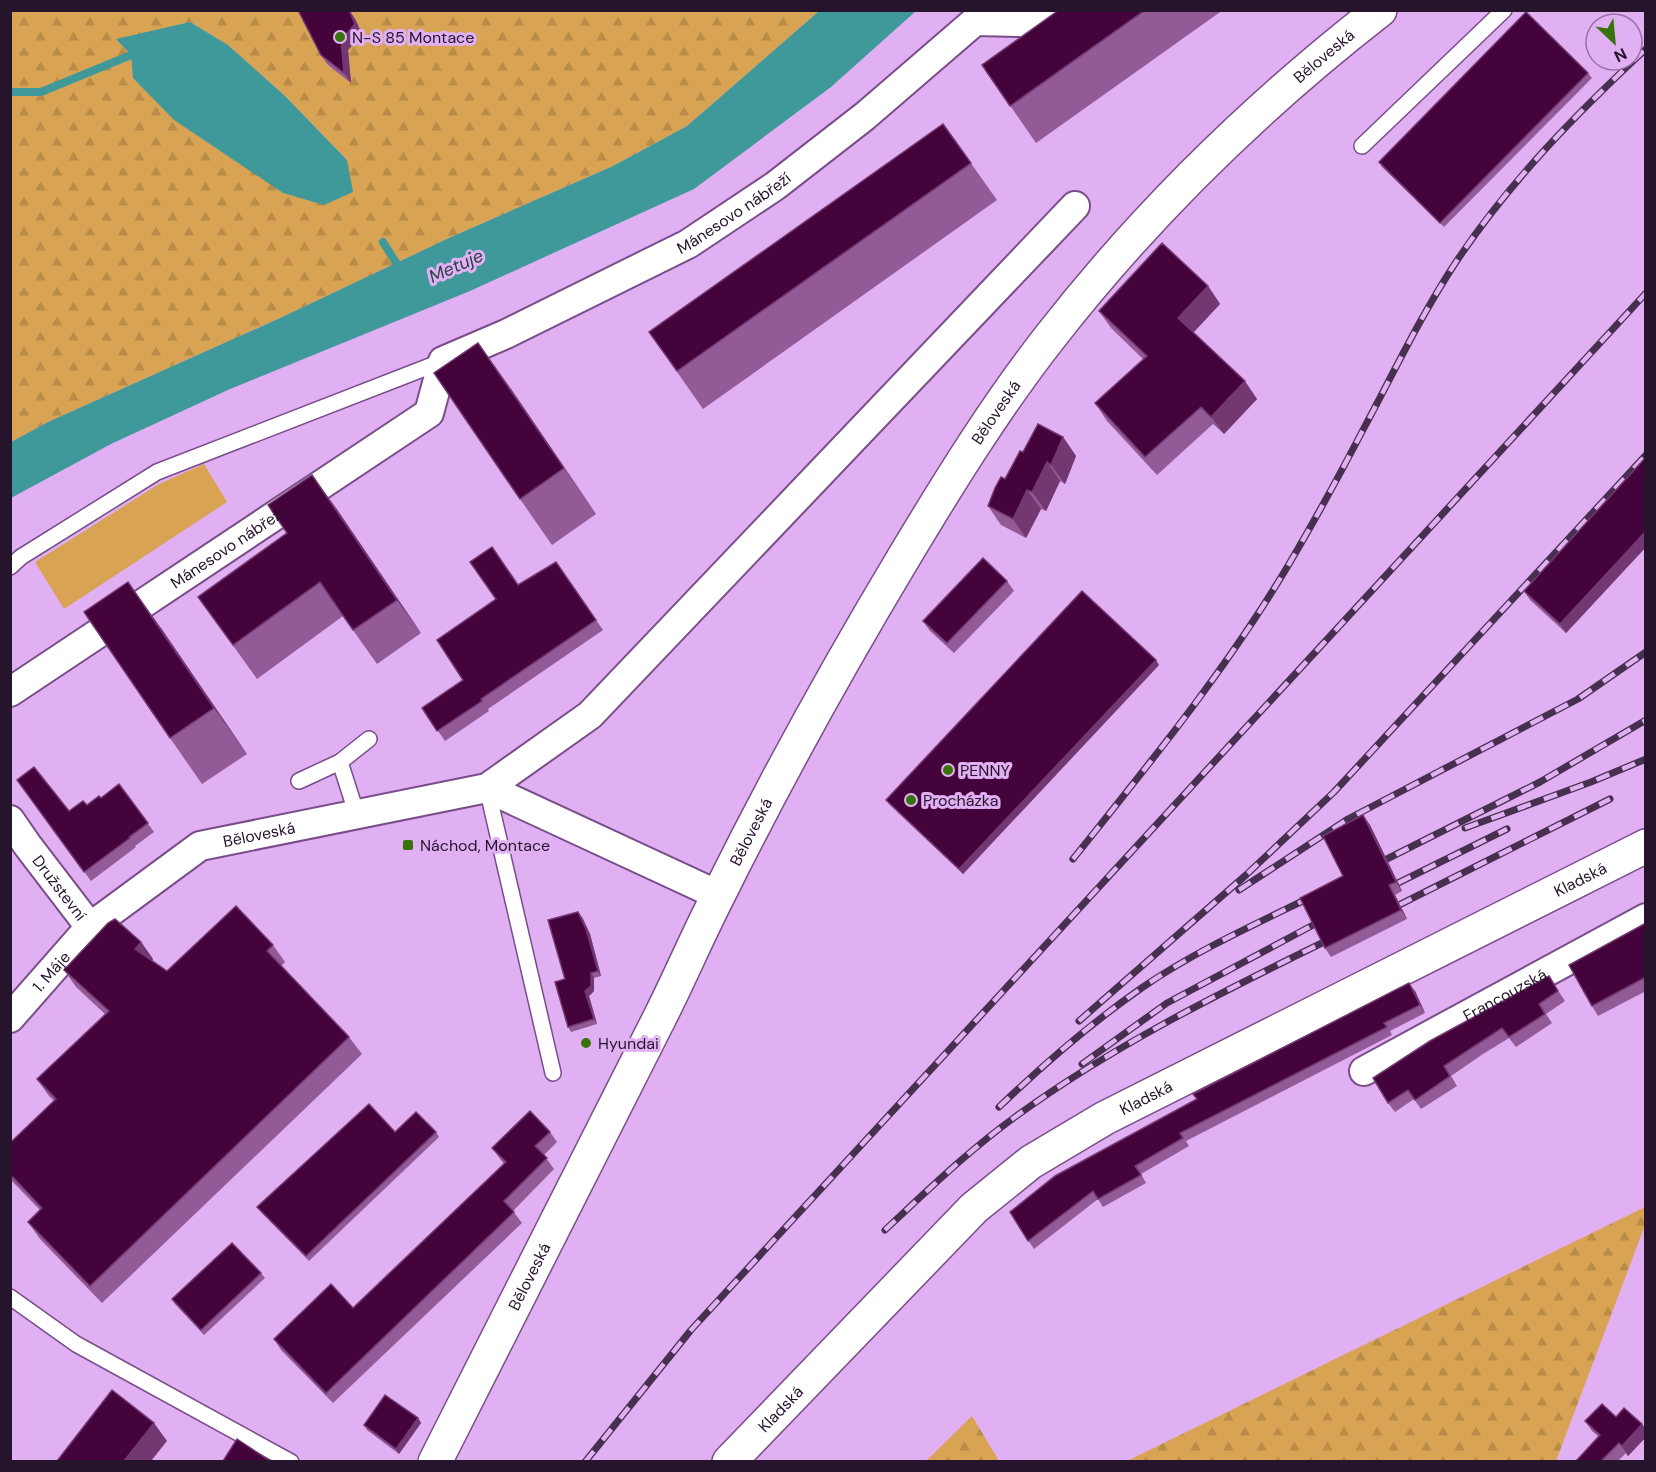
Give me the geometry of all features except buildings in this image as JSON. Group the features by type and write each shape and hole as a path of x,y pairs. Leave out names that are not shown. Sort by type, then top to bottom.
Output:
{"main road":[{"name":"Běloveská","path":"435,1461 663,1011 718,895 854,640 944,492 1047,340 1144,227 1222,148 1320,58 1380,10"},
{"name":"Kladská","path":"729,1461 974,1208 1031,1162 1106,1118 1646,846"}],"street":[{"path":"981,16 1062,23 1079,10"},
{"name":"Mánesovo nábřeží","path":"10,692 429,413 443,361 506,334 688,244 775,186 865,116 981,16"},
{"name":"Běloveská","path":"90,927 200,846 487,788 590,715 1075,206"},
{"path":"487,788 718,895"},
{"name":"Družstevní","path":"10,820 90,927"},
{"name":"Francouzská","path":"1364,1071 1646,918"},
{"name":"1. Máje","path":"10,1018 90,927"}],"lane":[{"path":"1362,146 1496,13"},
{"name":"Mánesovo nábřeží","path":"10,567 21,557 157,472 443,361"},
{"path":"299,781 340,762 369,739"},
{"path":"340,762 357,815"},
{"path":"487,788 553,1073"},
{"path":"10,1297 76,1344 199,1413 291,1461"}],"green space":[{"path":"11,11 819,11 687,126 613,166 451,237 280,318 48,422 11,442","holes":["190,22 228,45 285,96 347,160 283,193 133,78 131,55 117,40"]},
{"path":"204,464 227,502 64,609 35,562 159,484"},
{"path":"1645,1207 1645,1225 1556,1461 1127,1461"},
{"path":"972,1416 999,1461 926,1461"}],"water":[{"name":"Metuje","path":"819,11 916,11 831,87 694,189 470,291 230,389 111,444 11,498 11,442 48,422 280,318 451,237 613,166 687,126"},
{"path":"190,22 228,45 285,96 347,160 353,192 324,205 283,193 174,120 133,78 131,55 116,39"}],"waterway":[{"path":"10,92 41,92 131,55 139,60"},
{"path":"383,242 402,272"}],"railway":[{"path":"1073,859 1186,715 1265,603 1327,497 1431,302 1477,232 1521,176 1545,150 1646,49"},
{"path":"585,1462 691,1330 1646,293"},
{"path":"1079,1021 1246,875 1334,792 1646,455"},
{"path":"1239,890 1348,819 1578,699 1646,652"},
{"path":"1371,867 1540,782 1646,720"},
{"path":"1465,828 1591,782 1646,759"},
{"path":"1399,905 1610,799"},
{"path":"1398,883 1507,829"},
{"path":"999,1107 1068,1044 1143,987 1206,949 1317,894"},
{"path":"1082,1064 1167,1003 1315,924"},
{"path":"885,1230 981,1144 1015,1117 1089,1067 1244,981 1324,942"}],"place":[{"name":"N-S 85 Montace","path":"340,37"},
{"name":"PENNY","path":"948,770"},
{"name":"Procházka","path":"911,800"},
{"name":"Náchod, Montace","path":"408,845"},
{"name":"Hyundai","path":"586,1043"}]}
